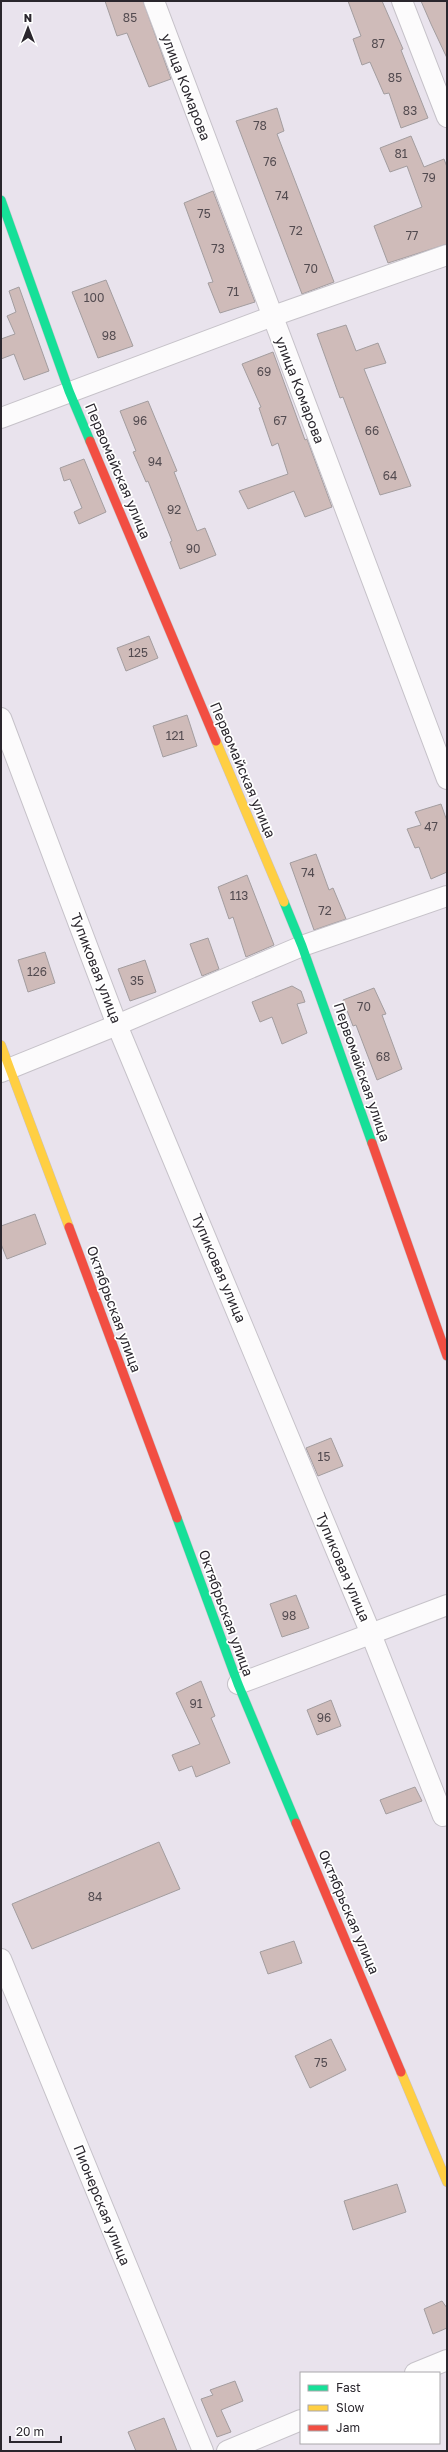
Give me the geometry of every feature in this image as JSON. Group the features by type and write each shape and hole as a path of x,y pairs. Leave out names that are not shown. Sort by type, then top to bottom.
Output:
{"street":[{"name":"улица Комарова","path":"154,1 447,779"},
{"path":"402,1 447,117"},
{"name":"Первомайская улица","path":"1,200 69,391 302,946 447,1356"},
{"path":"1,418 69,391 273,316 447,255"},
{"name":"Тупиковая улица","path":"1,718 118,1025 371,1634 443,1816"},
{"path":"6,1070 118,1025 302,946 447,896"},
{"name":"Октябрьская улица","path":"1,1045 6,1070 238,1684 447,2182"},
{"path":"238,1684 447,1605"},
{"name":"Пионерская улица","path":"1,1959 203,2451"},
{"path":"417,2372 447,2360"},
{"path":"227,2451 300,2420"}],"building":[{"path":"105,1 143,1 171,79 149,87 127,33 117,36"},
{"path":"348,1 382,1 403,49 401,50 428,118 401,128 389,93 384,94 370,62 362,65 353,39 361,36"},
{"path":"421,1 447,1 447,58 431,24"},
{"path":"277,108 284,131 277,134 334,282 302,294 236,121"},
{"path":"411,136 424,167 444,159 447,167 447,244 388,263 374,226 422,207 407,166 390,172 380,148"},
{"path":"213,191 255,302 220,313 208,283 213,282 184,203"},
{"path":"106,280 133,346 98,358 72,292"},
{"path":"19,287 49,371 24,380 14,354 1,359 1,339 15,334 7,316 16,312 9,291"},
{"path":"346,325 356,351 378,343 386,363 364,369 411,486 380,495 343,397 340,398 317,334"},
{"path":"273,352 305,440 307,439 332,507 305,517 294,491 248,509 239,491 288,474 278,443 272,446 259,408 261,407 242,364"},
{"path":"148,401 177,471 174,472 197,531 205,528 216,555 180,569 170,542 172,541 148,481 146,482 133,452 136,451 120,411"},
{"path":"84,459 106,512 79,524 74,512 82,508 70,479 64,481 60,468"},
{"path":"149,636 158,658 126,671 117,648"},
{"path":"187,715 197,746 163,757 153,726"},
{"path":"441,804 447,821 447,872 431,879 419,847 415,848 407,829 421,825 415,812"},
{"path":"316,854 329,890 333,888 346,919 314,930 290,863"},
{"path":"247,875 274,945 246,957 233,917 229,919 218,887"},
{"path":"208,938 219,969 202,976 190,944"},
{"path":"45,952 55,983 28,992 18,960"},
{"path":"145,960 156,992 130,1001 118,969"},
{"path":"292,986 301,991 305,1002 297,1004 307,1033 282,1044 272,1017 260,1022 252,1002"},
{"path":"374,988 386,1014 382,1015 402,1069 377,1080 356,1025 353,1026 343,1000"},
{"path":"35,1214 46,1244 7,1259 1,1244 1,1226"},
{"path":"331,1438 343,1466 318,1476 306,1448"},
{"path":"296,1595 309,1628 282,1637 270,1604"},
{"path":"201,1681 215,1716 211,1718 230,1763 196,1777 192,1766 179,1771 172,1755 200,1744 176,1693"},
{"path":"331,1700 341,1726 317,1735 307,1710"},
{"path":"415,1787 422,1801 386,1814 380,1800"},
{"path":"159,1842 180,1889 32,1949 12,1904"},
{"path":"294,1941 302,1963 268,1974 260,1952"},
{"path":"331,2039 346,2070 310,2088 295,2056"},
{"path":"397,2184 406,2212 353,2230 344,2201"},
{"path":"442,2301 447,2308 447,2328 433,2334 424,2309"},
{"path":"235,2381 243,2401 221,2410 231,2432 217,2437 201,2399 213,2395 210,2390"},
{"path":"164,2418 177,2451 136,2451 128,2432"}],"traffic: fast":[{"path":"1,200 69,391 90,441"},
{"path":"284,902 302,946 372,1143"},
{"path":"177,1518 238,1684 296,1823"}],"traffic: slow":[{"path":"216,741 284,902"},
{"path":"1,1045 69,1227"},
{"path":"401,2072 447,2182"}],"traffic: jam":[{"path":"90,441 216,741"},
{"path":"372,1143 447,1356"},
{"path":"69,1227 177,1518"},
{"path":"296,1823 401,2072"}]}
